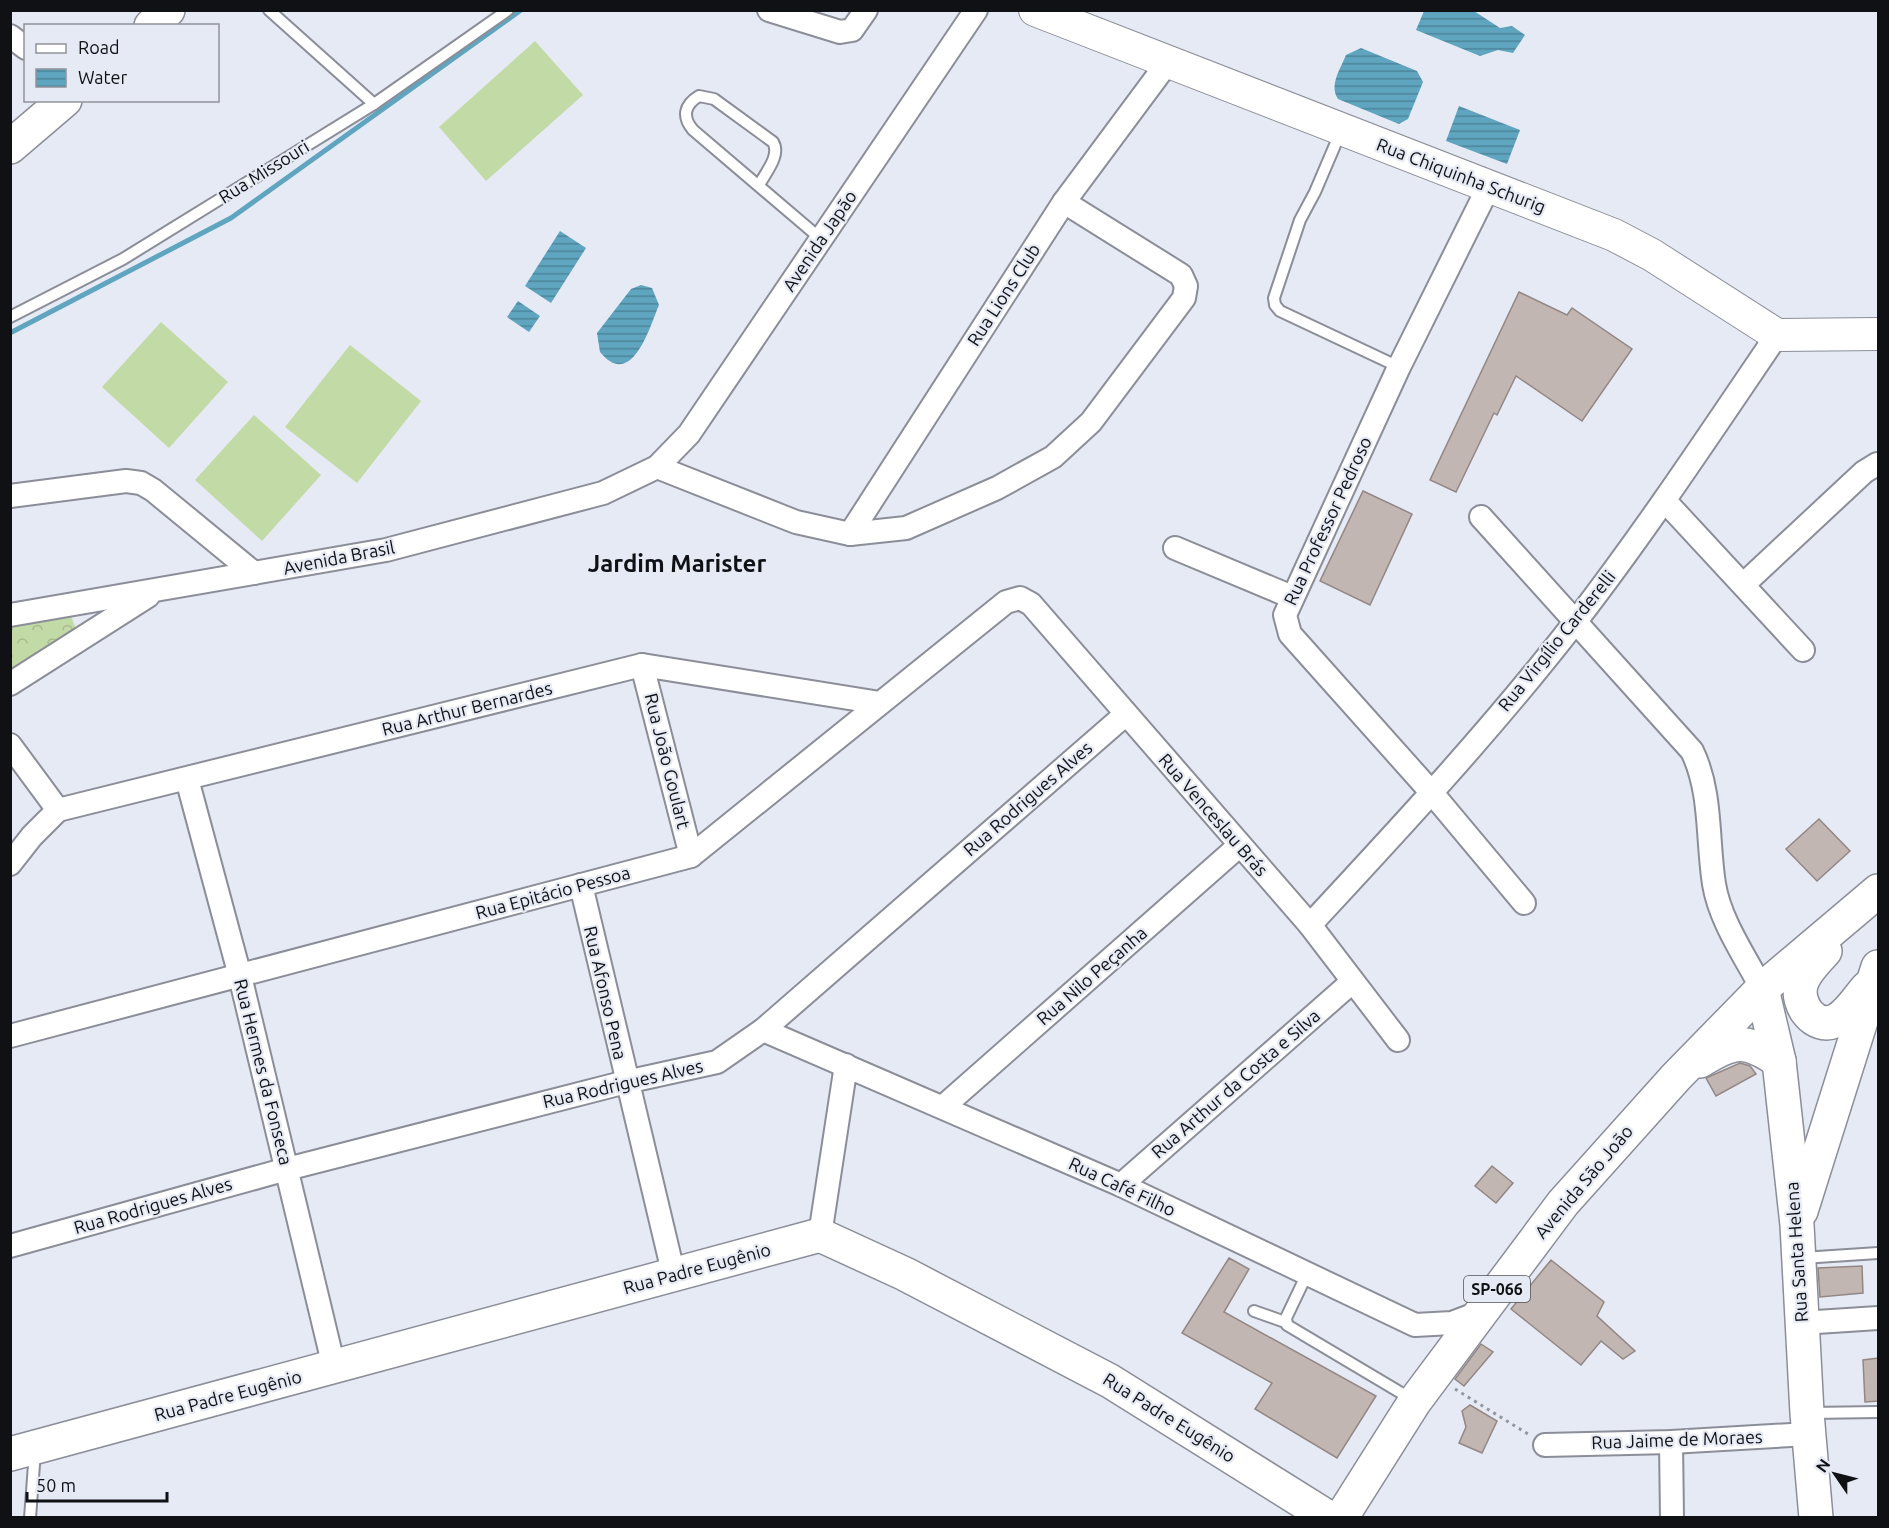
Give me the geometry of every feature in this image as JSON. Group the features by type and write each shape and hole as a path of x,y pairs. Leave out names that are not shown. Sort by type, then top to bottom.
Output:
{"main road":[{"path":"153,24 168,10"},
{"path":"10,147 63,102"},
{"path":"1876,893 1808,971 1801,983 1801,1003 1807,1013 1817,1021 1827,1023 1837,1020 1851,1007 1876,973"},
{"name":"Avenida São João","path":"1341,1518 1424,1389 1563,1203 1676,1077 1762,989 1876,893"},
{"path":"1797,1225 1876,973"},
{"name":"Rua Santa Helena","path":"1762,989 1779,1061 1797,1225 1807,1423 1816,1518"},
{"path":"1676,1077 1718,1050 1739,1043 1760,1048 1779,1061"},
{"name":"Rua Padre Eugênio","path":"23,1451 820,1235 905,1274 1110,1381 1329,1518"}],"street":[{"path":"769,10 840,32 852,30 866,10"},
{"name":"Avenida Japão","path":"657,467 689,434 976,10"},
{"name":"Rua Chiquinha Schurig","path":"1035,10 1632,243 1777,335"},
{"path":"10,36 24,46"},
{"name":"Rua Lions Club","path":"850,534 1064,202 1168,62"},
{"name":"Rua Professor Pedroso","path":"1489,186 1399,367 1285,615 1290,634 1432,793 1524,903"},
{"path":"657,467 796,522 850,534 906,528 997,488 1053,457 1091,422 1184,298 1186,286 1181,275 1064,202"},
{"path":"1777,335 1878,334"},
{"name":"Rua Virgílio Carderelli","path":"1310,925 1432,793 1575,622 1665,501 1777,335"},
{"path":"1744,584 1864,472 1878,464"},
{"name":"Avenida Brasil","path":"10,615 386,550 603,493 657,467"},
{"path":"10,496 126,481 141,483 153,490 254,573"},
{"path":"1665,501 1803,650"},
{"path":"1480,517 1692,752 1700,767 1704,786 1714,883 1719,903 1762,989"},
{"path":"1175,548 1292,597"},
{"path":"10,684 158,590"},
{"name":"Rua Epitácio Pessoa","path":"10,1036 691,856 1006,602 1020,598"},
{"name":"Rua Venceslau Brás","path":"1020,598 1031,604 1310,925 1398,1040"},
{"name":"Rua Arthur Bernardes","path":"58,810 642,665 880,703"},
{"name":"Rua João Goulart","path":"642,665 691,856"},
{"name":"Rua Rodrigues Alves","path":"10,1246 287,1169 626,1082 717,1062 763,1030 1126,714"},
{"path":"10,745 58,810 10,864"},
{"name":"Rua Hermes da Fonseca","path":"187,779 240,976 334,1367"},
{"name":"Rua Nilo Peçanha","path":"944,1106 1240,845"},
{"name":"Rua Afonso Pena","path":"581,885 626,1082 674,1276"},
{"name":"Rua Arthur da Costa e Silva","path":"1121,1185 1352,982"},
{"name":"Rua Café Filho","path":"763,1030 944,1106 1121,1185 1415,1325 1452,1323 1481,1312"},
{"path":"820,1235 846,1065"},
{"path":"1801,1323 1878,1318"},
{"name":"Rua Jaime de Moraes","path":"1545,1445 1671,1442 1807,1423"},
{"path":"1671,1442 1672,1518"}],"lane":[{"path":"268,10 374,104"},
{"name":"Rua Missouri","path":"10,317 123,259 374,104 508,10"},
{"path":"759,185 776,154 773,141 714,99 699,96 692,100 685,116 693,130 821,239"},
{"path":"1341,130 1315,192 1300,220 1274,298 1275,305 1280,311 1399,367"},
{"path":"1798,1258 1878,1253"},
{"path":"1285,1322 1307,1274"},
{"path":"1254,1311 1285,1322 1424,1389"},
{"path":"1807,1423 1878,1412"},
{"path":"23,1451 30,1518"}],"path":[{"path":"1424,1389 1545,1445"}],"green space":[{"path":"535,41 583,95 486,181 439,127"},
{"path":"161,322 228,382 169,448 102,387"},
{"path":"350,345 421,401 357,483 285,427"},
{"path":"254,415 321,475 262,541 195,480"},
{"path":"71,616 76,629 11,670 11,626"}],"water":[{"path":"1424,11 1474,11 1500,28 1512,26 1525,35 1513,53 1498,50 1480,56 1416,30"},
{"path":"1361,48 1417,71 1423,82 1408,119 1399,124 1338,99 1335,83 1338,72 1346,55"},
{"path":"1459,106 1520,130 1507,164 1446,141"},
{"path":"560,231 586,248 551,303 525,286"},
{"path":"641,285 652,288 659,305 638,351 630,360 621,364 611,362 600,352 597,333 631,289"},
{"path":"518,301 540,316 529,332 507,317"}],"building":[{"path":"1519,292 1567,315 1572,308 1632,349 1582,421 1516,376 1497,415 1494,413 1456,492 1430,480"},
{"path":"1363,491 1412,514 1370,605 1320,581"},
{"path":"1819,819 1850,851 1817,881 1786,849"},
{"path":"1740,1063 1750,1066 1756,1074 1716,1096 1706,1078"},
{"path":"1492,1166 1513,1183 1496,1203 1475,1186"},
{"path":"1229,1258 1249,1269 1224,1312 1376,1396 1337,1458 1255,1409 1272,1383 1182,1333"},
{"path":"1551,1260 1604,1302 1597,1316 1635,1351 1623,1359 1601,1341 1581,1365 1511,1309"},
{"path":"1862,1266 1863,1293 1820,1297 1818,1268"},
{"path":"1481,1344 1493,1352 1464,1386 1455,1379"},
{"path":"1878,1358 1878,1401 1865,1402 1863,1360"},
{"path":"1470,1405 1497,1421 1482,1453 1459,1443 1466,1427 1462,1411"}],"waterway":[{"path":"10,333 231,218 521,10"}],"district":[{"name":"Jardim Marister","path":"677,564"}]}
